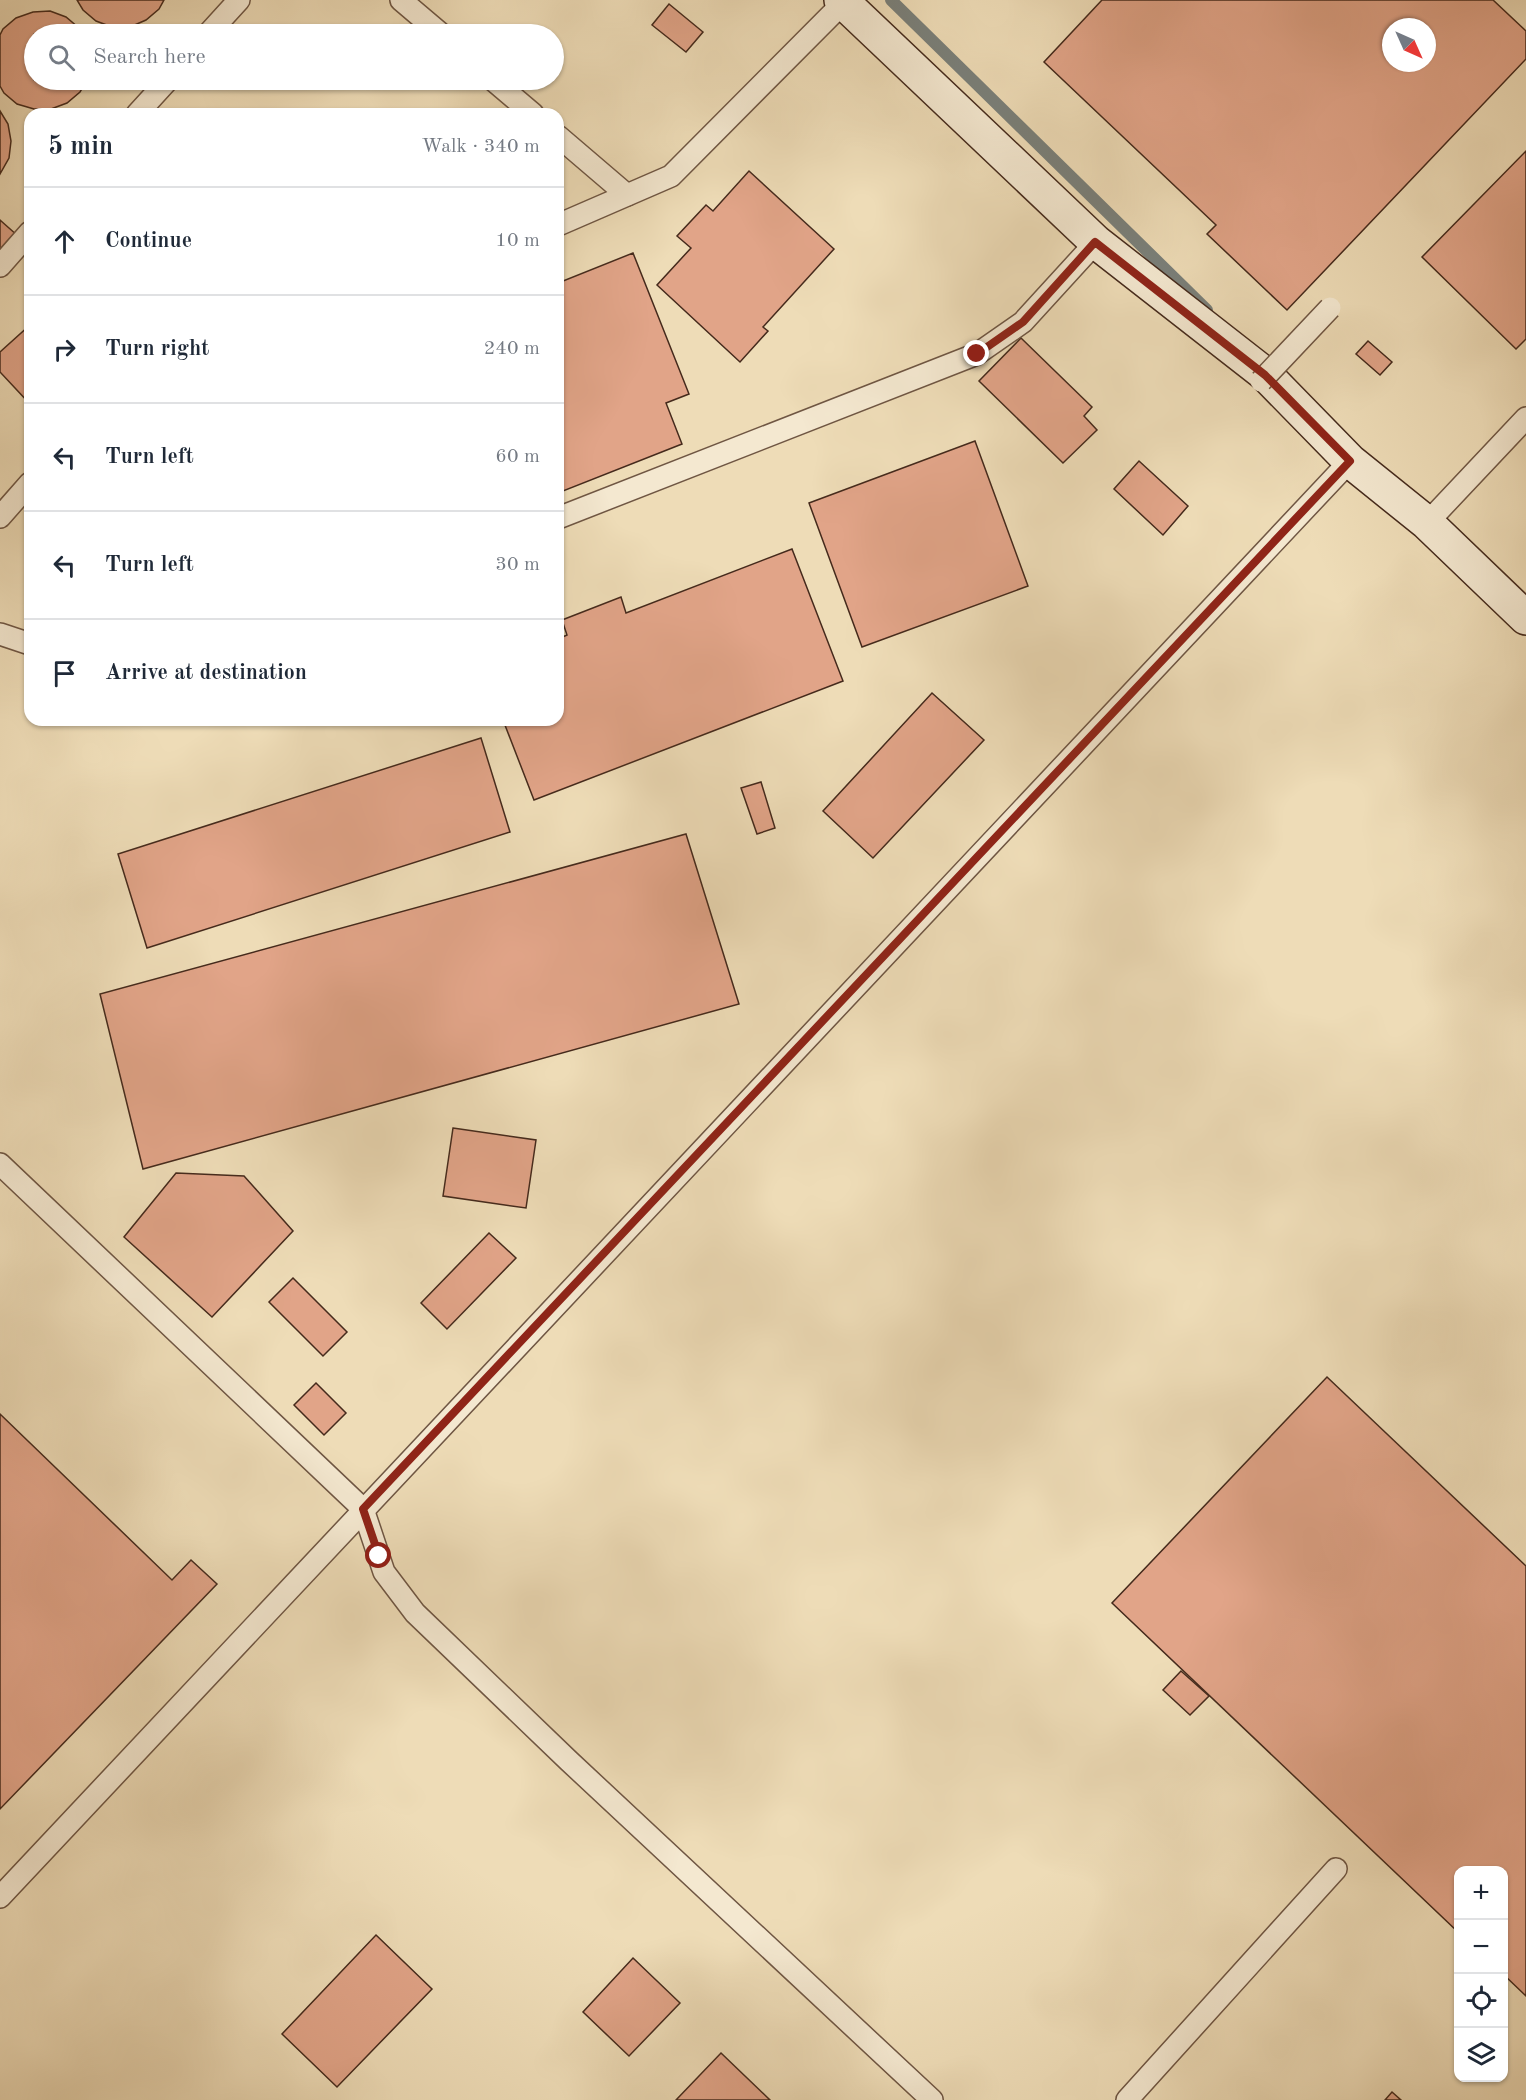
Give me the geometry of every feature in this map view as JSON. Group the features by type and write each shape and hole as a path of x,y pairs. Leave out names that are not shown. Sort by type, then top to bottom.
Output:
{"street":[{"path":"842,1 1095,242 1263,378 1350,461 1426,523 1526,618"}],"lane":[{"path":"217,24 239,0"},
{"path":"401,0 429,24"},
{"path":"564,222 671,176 842,1"},
{"path":"142,108 159,90"},
{"path":"505,90 526,108"},
{"path":"564,141 627,195"},
{"path":"0,266 24,239"},
{"path":"564,516 977,354 1023,322 1095,242"},
{"path":"1263,378 1330,308"},
{"path":"1426,523 1526,418"},
{"path":"0,1897 1350,461"},
{"path":"0,517 24,490"},
{"path":"0,634 24,642"},
{"path":"0,1164 363,1509 384,1572 415,1613 569,1761 932,2100"},
{"path":"1127,2100 1336,1869"}],"building":[{"path":"77,0 164,0 159,9 146,20 137,24 104,24 96,21 83,10"},
{"path":"1102,0 1493,0 1526,31 1526,59 1287,310 1207,234 1216,225 1044,62"},
{"path":"669,4 703,32 686,52 652,25"},
{"path":"50,11 66,17 74,24 24,24 24,90 81,90 67,103 54,108 31,108 17,104 4,93 0,86 0,35 3,29 16,18 33,12"},
{"path":"0,111 8,124 11,141 9,158 0,174"},
{"path":"1526,151 1526,339 1516,349 1422,257"},
{"path":"749,171 834,249 763,327 768,331 740,362 657,285 691,248 677,236 706,205 713,211"},
{"path":"0,220 18,236 0,257"},
{"path":"633,253 689,394 666,403 682,444 564,491 564,281"},
{"path":"24,330 24,398 0,372 0,352"},
{"path":"1021,338 1092,407 1084,416 1097,430 1063,463 979,381"},
{"path":"1368,341 1392,362 1380,375 1356,354"},
{"path":"975,441 1028,586 862,647 809,503"},
{"path":"1139,461 1188,506 1163,535 1114,489"},
{"path":"792,549 843,681 534,800 505,726 564,726 564,636 567,635 564,619 621,597 626,613"},
{"path":"932,693 984,740 873,858 823,811"},
{"path":"481,738 510,832 147,948 118,854"},
{"path":"761,782 775,828 757,834 741,788"},
{"path":"686,834 739,1004 143,1169 100,994"},
{"path":"453,1128 536,1140 526,1208 443,1196"},
{"path":"176,1173 244,1176 293,1231 212,1317 124,1237"},
{"path":"489,1233 516,1258 447,1329 421,1303"},
{"path":"293,1278 347,1332 323,1356 269,1302"},
{"path":"1327,1377 1526,1566 1526,1996 1508,1979 1508,1866 1454,1866 1454,1928 1112,1603"},
{"path":"316,1383 346,1413 324,1435 294,1405"},
{"path":"0,1414 172,1580 191,1560 217,1584 0,1809"},
{"path":"1181,1671 1209,1696 1190,1715 1163,1690"},
{"path":"376,1935 432,1989 337,2087 282,2034"},
{"path":"633,1958 680,2003 629,2056 583,2012"},
{"path":"721,2053 770,2100 676,2100"},
{"path":"1392,2092 1401,2100 1385,2100"}],"waterway":[{"path":"891,0 1207,310"}],"route":[{"path":"379,1556 363,1509 1350,461 1265,375 1095,242 1023,322 977,354"}]}
